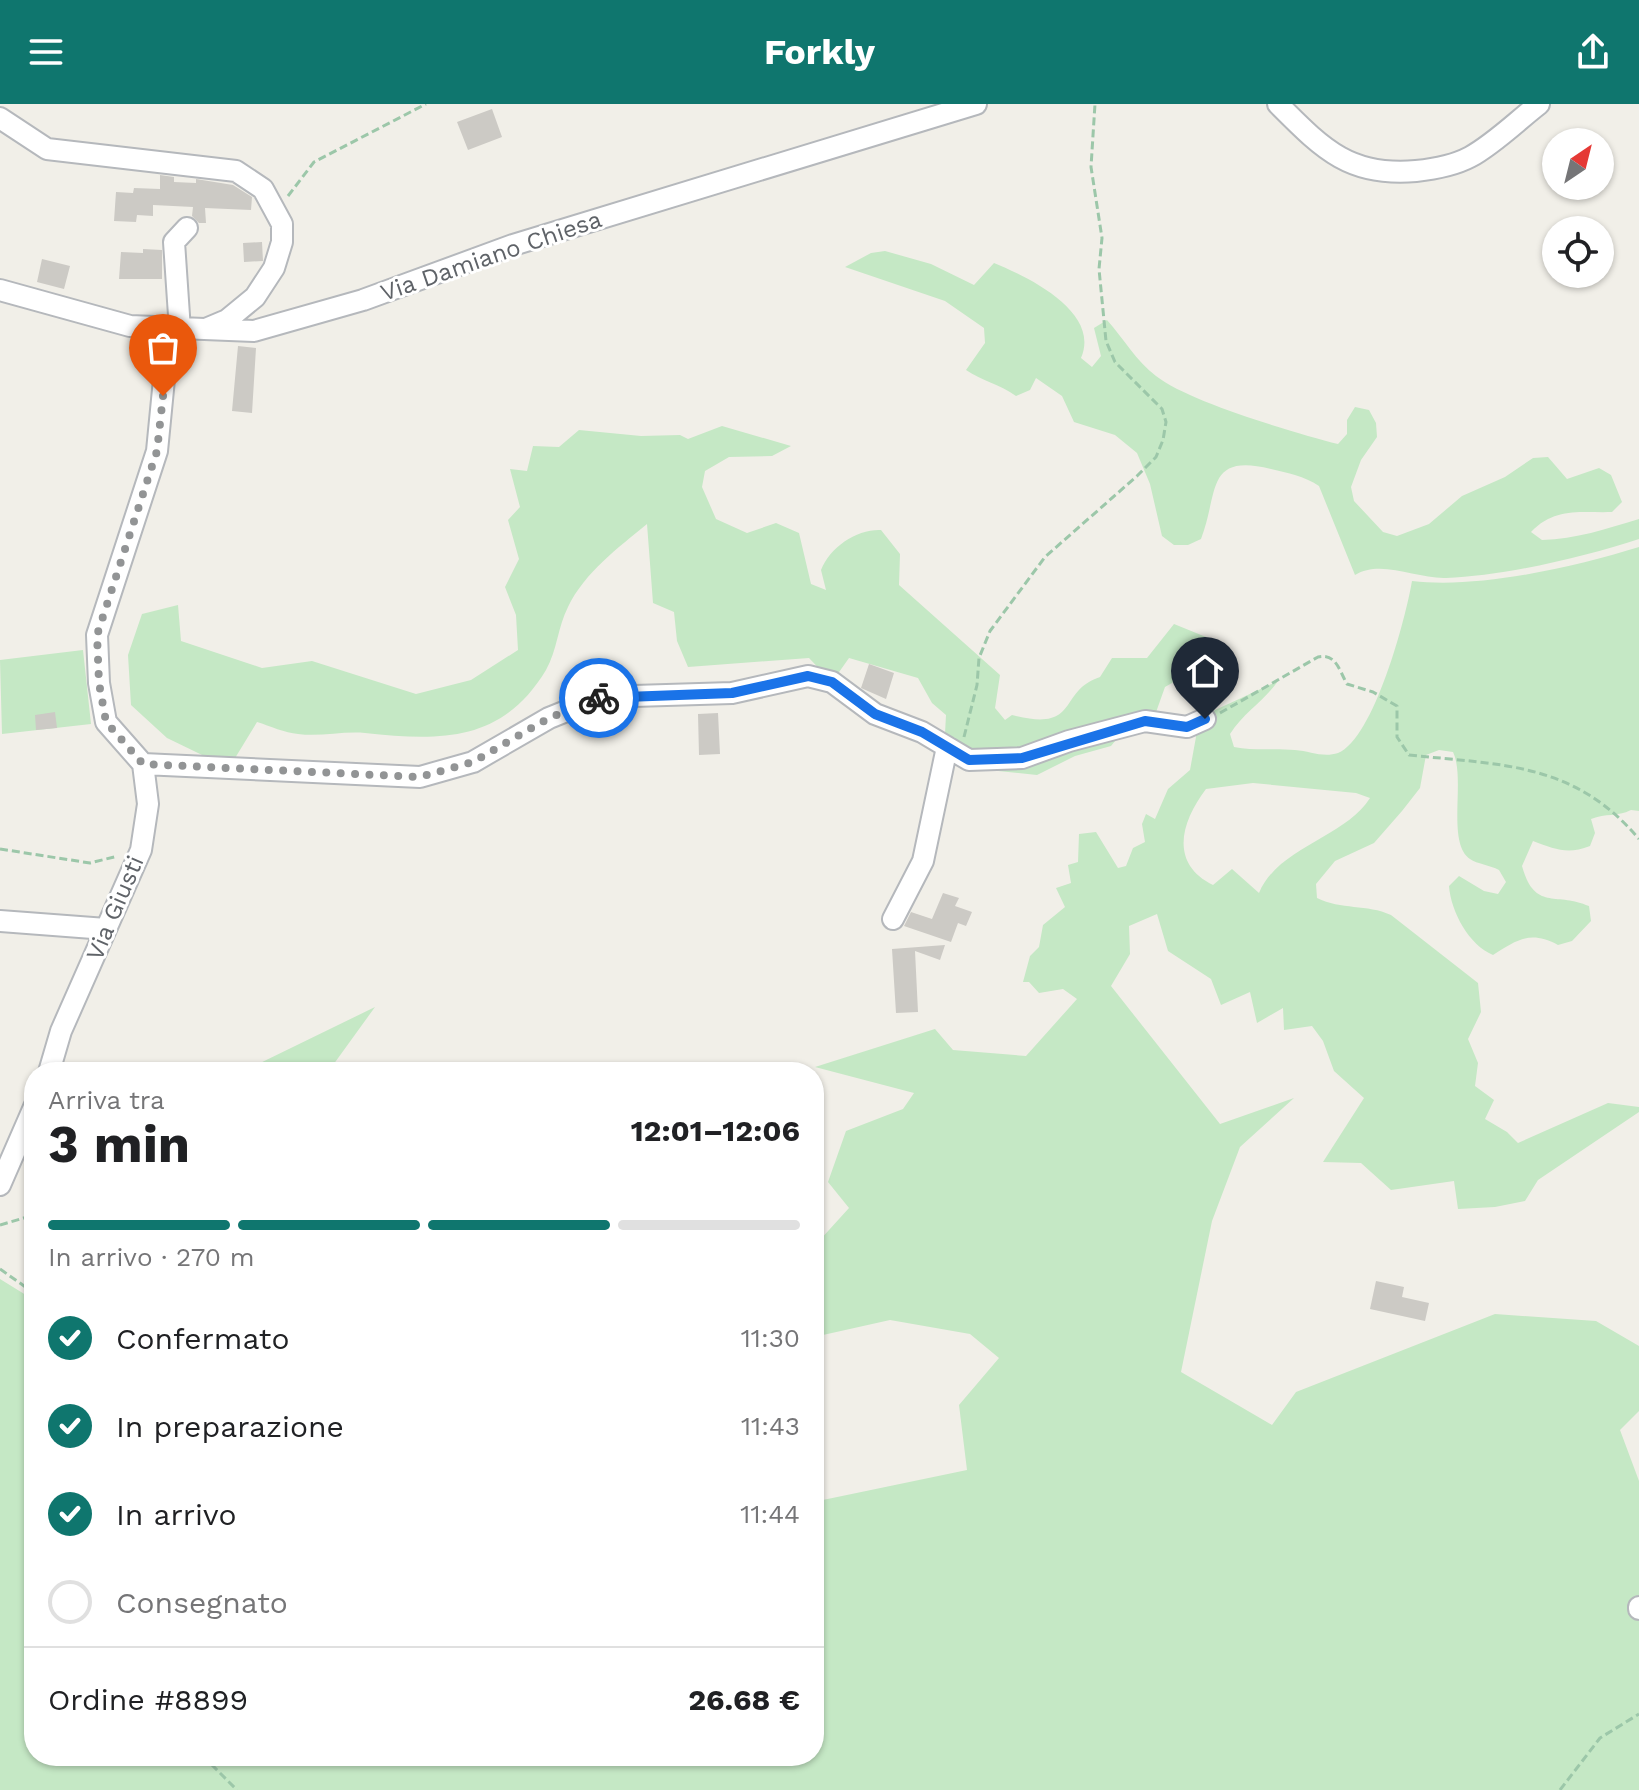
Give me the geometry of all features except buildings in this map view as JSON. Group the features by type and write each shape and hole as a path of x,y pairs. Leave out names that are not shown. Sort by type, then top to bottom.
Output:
{"street":[{"name":"Via Damiano Chiesa","path":"0,290 130,326 254,331 363,300 513,245 976,104"},
{"path":"1278,104 1335,156 1359,168 1380,172 1438,169 1470,157 1539,104"},
{"path":"0,118 47,149 236,171 263,189 279,218 282,242 274,268 255,297 227,320 205,330"},
{"path":"187,228 174,242 170,329 157,451 97,635 99,683 106,722 143,764 420,777 473,762 549,718 601,697 732,693 808,676 832,682 875,714 922,732 956,752 1022,758 1136,722 1187,727 1205,719"},
{"path":"893,919 923,861 956,752"},
{"name":"Via Giusti","path":"52,1062 61,1031 141,850 148,804 143,764"},
{"path":"0,921 106,929"},
{"path":"0,1185 24,1130"}],"path":[{"path":"279,218 292,188 314,162 426,104"},
{"path":"956,752 963,740 977,685 979,658 990,631 1045,557 1137,476 1156,457 1163,440 1166,422 1162,409 1115,362 1106,341 1099,269 1102,238 1091,167 1095,104"},
{"path":"1205,719 1228,710 1318,657 1327,655 1334,660 1347,684 1373,692 1397,706 1397,737 1409,755 1538,770 1598,797 1639,839"},
{"path":"0,849 90,863 141,850"},
{"path":"0,1225 24,1218"},
{"path":"0,1269 24,1286"},
{"path":"1560,1790 1600,1738 1639,1714"},
{"path":"213,1766 237,1790"}],"green space":[{"path":"885,251 931,264 974,285 994,263 1025,277 1058,298 1071,311 1081,326 1084,341 1081,358 1092,367 1101,356 1094,328 1107,320 1136,357 1156,376 1192,396 1243,416 1338,444 1347,434 1347,420 1355,407 1369,410 1376,423 1377,437 1361,460 1351,487 1354,501 1383,532 1397,536 1429,524 1462,496 1505,477 1533,458 1548,457 1567,479 1599,468 1611,475 1622,502 1612,512 1579,512 1549,518 1531,532 1542,540 1567,538 1639,519 1639,539 1569,559 1493,574 1435,578 1376,569 1355,575 1319,486 1296,475 1250,465 1235,467 1218,480 1201,539 1188,545 1174,545 1162,536 1150,484 1137,453 1115,435 1074,422 1062,396 1036,378 1030,390 1016,396 966,370 985,343 984,328 945,301 845,267 871,253"},
{"path":"722,426 791,446 772,456 729,457 705,471 702,487 716,519 747,533 776,523 799,533 811,584 826,590 821,570 831,554 854,536 881,530 900,554 899,585 1000,675 995,708 1005,720 1012,715 1049,719 1059,715 1078,691 1100,677 1112,658 1147,658 1174,624 1206,637 1198,661 1165,687 1155,715 1129,724 1111,746 1075,756 1037,775 959,767 944,752 946,715 932,703 918,678 849,658 832,682 809,658 688,667 677,641 674,612 653,603 647,524 603,561 575,594 565,614 550,663 529,694 510,712 467,732 419,737 357,733 306,735 257,722 229,768 167,738 131,705 128,655 142,614 178,605 181,641 262,668 312,661 416,694 471,680 518,650 516,615 505,587 519,559 508,520 520,507 510,469 527,471 533,446 559,447 579,430 641,436 680,435 688,439"},
{"path":"1639,547 1639,811 1591,819 1595,833 1590,846 1582,849 1561,850 1533,841 1522,866 1533,890 1548,898 1589,906 1591,921 1572,941 1558,945 1539,938 1524,939 1493,955 1476,944 1457,917 1449,886 1459,876 1484,891 1498,894 1506,882 1499,870 1473,861 1463,851 1459,839 1456,764 1453,752 1439,750 1426,755 1420,788 1402,811 1374,843 1335,861 1316,884 1317,898 1391,915 1478,983 1481,1012 1468,1039 1478,1063 1475,1086 1494,1100 1485,1119 1507,1132 1518,1143 1608,1103 1639,1107 1639,1112 1538,1180 1525,1201 1495,1207 1458,1209 1454,1181 1391,1190 1361,1163 1323,1162 1364,1098 1334,1071 1323,1041 1312,1026 1284,1030 1283,1008 1257,1023 1250,992 1221,1005 1211,979 1168,951 1157,914 1129,926 1130,954 1111,986 1220,1124 1294,1098 1240,1147 1212,1221 1181,1372 1272,1425 1296,1392 1495,1314 1596,1321 1639,1346 1639,1411 1620,1430 1639,1481 1639,1790 0,1790 0,1279 24,1294 24,1766 824,1766 824,1500 967,1470 959,1405 999,1358 970,1334 890,1320 824,1335 824,1236 849,1208 828,1182 846,1131 903,1109 914,1093 824,1069 824,1064 935,1029 953,1050 1026,1056 1077,999 1063,989 1039,993 1029,982 1023,982 1030,956 1039,947 1043,925 1065,907 1056,888 1071,883 1068,865 1078,862 1079,834 1096,832 1118,868 1126,866 1133,848 1145,842 1142,824 1146,814 1155,819 1168,789 1190,770 1196,737 1195,716 1278,681 1230,734 1234,747 1295,750 1322,755 1338,753 1351,743 1376,702 1395,648 1412,581 1467,582 1556,569","holes":["1253,783 1356,793 1370,798 1345,823 1281,864 1268,877 1259,893 1232,869 1213,885 1199,876 1185,854 1184,841 1190,815 1206,789"]},
{"path":"83,650 91,724 2,734 0,660"},
{"path":"375,1007 335,1062 262,1062"}],"way so far":[{"path":"163,396 157,451 97,635 99,683 106,722 143,764 420,777 473,762 549,718 599,698"}],"route":[{"path":"599,698 732,693 808,676 821,677 875,714 922,732 969,760 1022,758 1127,724 1145,721 1187,727 1205,719"}]}
